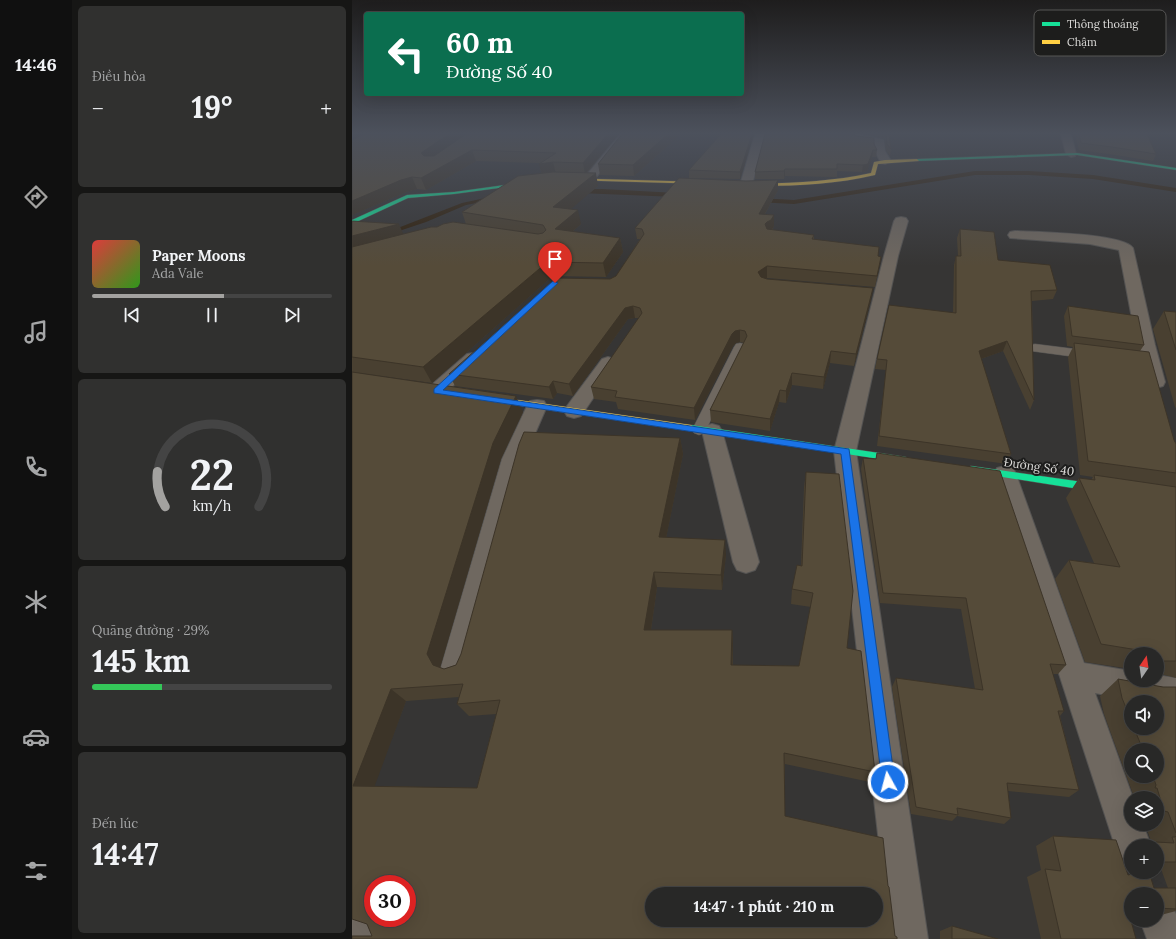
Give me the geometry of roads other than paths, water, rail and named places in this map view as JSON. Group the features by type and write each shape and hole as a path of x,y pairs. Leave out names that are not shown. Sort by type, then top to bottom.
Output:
{"street":[{"path":"745,178 742,185 822,183 854,180 861,178"},
{"path":"556,179 714,184"},
{"path":"352,222 407,197 454,194 504,185 541,181"},
{"path":"901,221 883,254 846,451 909,939"},
{"path":"1015,235 1101,242 1118,244 1126,248 1143,361 1159,393"},
{"path":"436,391 487,345"},
{"path":"574,411 618,349"},
{"path":"483,398 914,461"},
{"path":"456,667 513,459 537,406"},
{"path":"705,430 746,562"},
{"name":"Đường Số 40","path":"960,468 1114,490"},
{"path":"1005,474 1131,839"},
{"path":"1073,675 1176,693"},
{"path":"1162,927 1166,939"}],"lane":[{"path":"705,430 740,347"},
{"path":"1035,348 1105,356"},
{"path":"352,930 377,939"}],"waterway":[{"path":"759,200 794,202 945,178"},
{"path":"1098,178 1176,190"},
{"path":"579,191 677,195"},
{"path":"388,233 424,221 464,204 490,199"}]}
